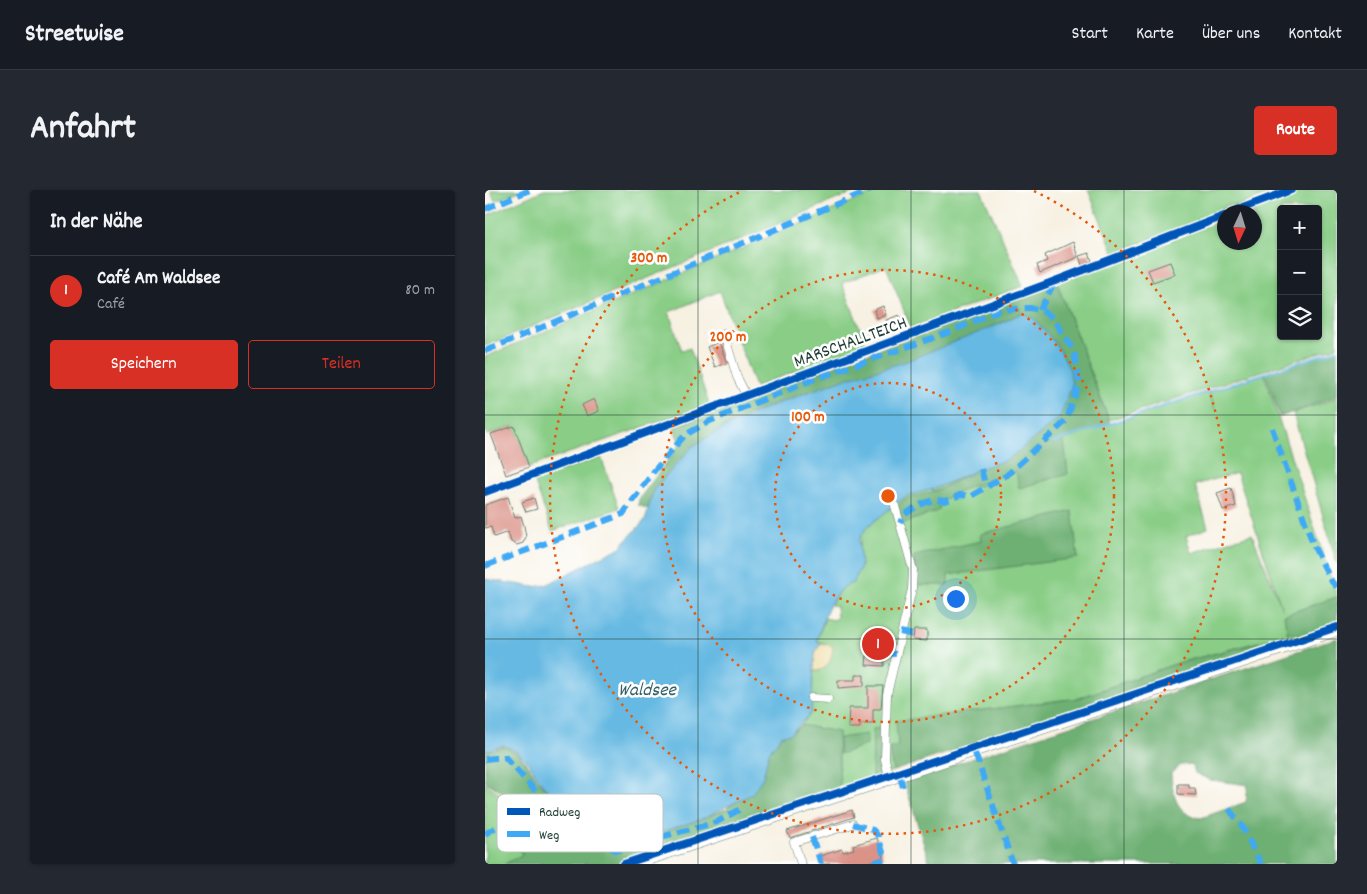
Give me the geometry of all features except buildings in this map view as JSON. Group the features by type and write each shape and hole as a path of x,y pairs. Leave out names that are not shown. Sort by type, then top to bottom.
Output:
{"street":[{"path":"1251,205 1291,190"},
{"name":"MARSCHALLTEICH","path":"485,492 1217,219"},
{"path":"724,334 737,377 746,395"},
{"path":"890,781 885,759 887,694 912,589 913,570 895,506"},
{"path":"639,864 1337,632"},
{"path":"811,698 828,699"},
{"path":"801,864 794,842 853,824"}],"green space":[{"path":"491,190 522,190 495,201"},
{"path":"544,190 859,190 485,346 485,216"},
{"path":"880,190 981,190 1023,286 911,328 886,266 842,283 866,344 755,387 720,291 669,312 682,351 690,348 709,404 529,467 514,426 487,435 485,429 485,357"},
{"path":"1088,190 1279,190 1240,205 1217,205 1217,214 1114,253"},
{"path":"1305,190 1337,190 1337,347 1109,420 1057,283 1217,223 1217,250 1262,250 1262,206"},
{"path":"1057,283 1110,424 1064,440 1068,474 1019,488 1016,471 959,491 943,500 938,511 904,523 897,506 905,499 936,491 985,466 1007,460 1060,418 1060,350 1047,333 1021,313 921,357 812,391 750,414 721,429 695,448 671,470 655,488 648,509 638,505 639,499 680,444 673,426"},
{"path":"1337,350 1337,396 1280,417 1265,373"},
{"path":"1264,374 1337,597 1284,615 1289,634 1178,663 1079,698 897,721 898,748 889,749 893,771 840,789 838,732 801,725 811,713 812,671 820,671 829,644 817,641 825,618 834,620 837,617 836,606 831,605 839,591 846,585 860,546 862,533 867,527 906,496 934,489 997,462 1208,391 1215,409 1210,392","holes":["1237,473 1282,609 1252,534 1191,553 1186,536 1208,528 1195,485"]},
{"path":"1337,398 1337,564 1293,413"},
{"path":"601,457 619,508 552,531 534,480"},
{"path":"1072,511 1078,558 948,575 948,585 916,585 914,556 981,541 980,534"},
{"path":"1337,597 1337,624 893,771 889,748 898,747 896,721 1079,698 1178,663 1288,635 1284,615"},
{"path":"1337,638 1337,864 930,864 904,781","holes":["1192,764 1195,773 1210,780 1248,785 1246,802 1201,818 1186,813 1174,796 1171,773 1181,765"]},
{"path":"801,725 838,732 840,789 663,850 663,832 726,809 747,796 763,777 769,752 782,735 790,734"},
{"path":"882,728 881,757 885,773 872,777 873,729"},
{"path":"866,734 866,745 840,754 839,738"},
{"path":"504,746 519,754 545,789 551,794 505,794 485,781 485,749 489,751"},
{"path":"485,783 500,794 497,794 497,830 495,831 497,833 497,852 521,852 523,854 505,864 485,864"},
{"path":"521,852 659,852 624,864 505,864 523,854"}],"sand":[{"path":"821,643 833,646 832,656 825,667 812,671 815,653"}],"water":[{"name":"Waldsee","path":"1021,313 1032,317 1060,350 1070,370 1072,385 1060,418 1007,460 981,468 934,489 906,496 867,527 859,540 861,567 853,583 845,586 839,592 829,607 817,641 821,643 815,653 811,713 790,734 782,735 769,752 763,777 752,794 699,820 663,831 663,794 550,794 527,762 517,752 503,745 488,750 485,749 485,579 534,587 546,585 619,548 645,520 654,489 693,446 720,430 773,405 838,381 904,362 1002,323"}],"waterway":[{"path":"1054,442 1337,350"}],"marked path":[{"path":"485,209 530,190"},
{"path":"485,351 870,190"},
{"path":"1040,310 1055,281"},
{"path":"485,566 623,514 654,471 685,435 710,421 812,380 950,332 1000,310 1030,308 1040,310 1052,317 1074,351 1080,387 1077,390 1066,421 1007,475 971,496 960,495 946,501 933,500 917,506 903,516 900,523"},
{"path":"1272,428 1314,547 1332,582 1337,587"},
{"path":"981,469 986,487"},
{"path":"900,632 914,635"},
{"path":"884,653 896,654"},
{"path":"975,753 1013,864"},
{"path":"485,759 505,757 538,794"},
{"path":"900,777 903,787"},
{"path":"663,836 717,822 744,807"},
{"path":"1229,809 1242,826 1261,864"},
{"path":"853,824 873,830 878,836 885,859 870,864"},
{"path":"485,834 497,826"},
{"path":"812,837 821,864"}],"cycle path":[{"path":"1251,205 1291,190"},
{"path":"485,492 1055,281 1217,219"},
{"path":"663,851 1337,627"},
{"path":"624,864 660,852"}],"place":[{"name":"Café Am Waldsee","path":"878,644"}]}
